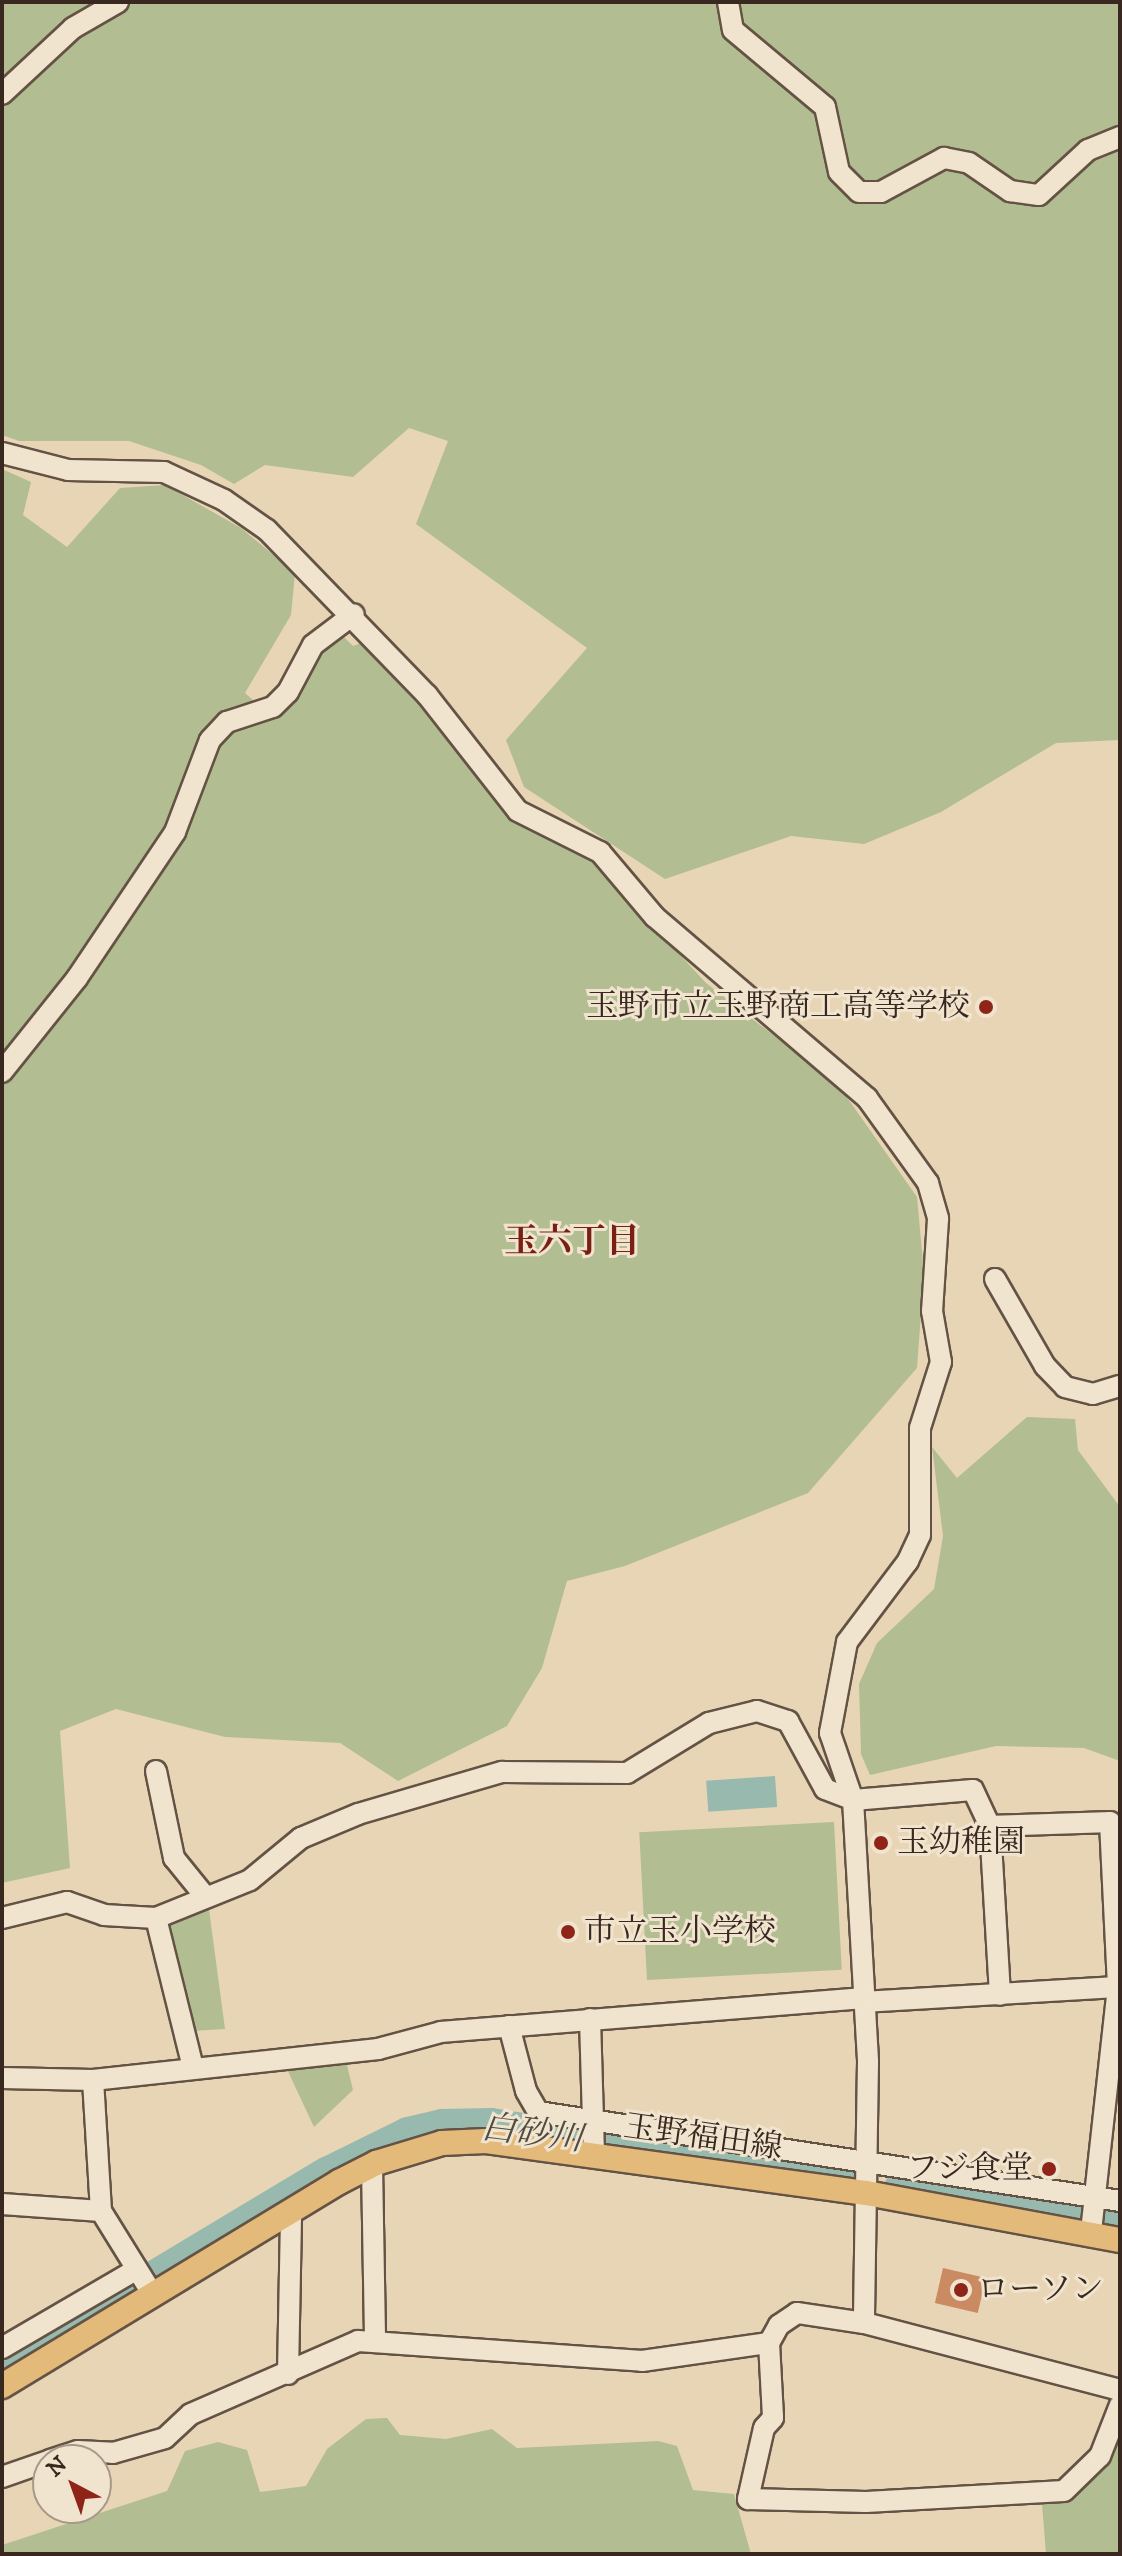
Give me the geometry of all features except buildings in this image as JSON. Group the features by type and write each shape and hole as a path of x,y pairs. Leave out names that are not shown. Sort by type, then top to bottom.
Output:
{"main road":[{"name":"玉野福田線","path":"2,2386 144,2281 291,2211 372,2165 413,2150 471,2142 595,2140 866,2177 1091,2230 1120,2240"}],"street":[{"path":"2,94 73,28 118,2"},
{"path":"728,2 733,30 825,107 839,172 859,192 881,192 944,158 969,163 1010,191 1039,195 1088,150 1120,137"},
{"path":"2,453 68,470 147,470 187,480 267,530 354,614 518,811 600,852 655,917 867,1098 928,1183 938,1219 932,1311 941,1362 920,1428 920,1535 842,1656 830,1733 853,1800 864,2000 864,2323"},
{"path":"2,1072 77,978 175,832 210,740 227,722 273,707 313,645 354,614"},
{"path":"995,1279 1045,1366 1065,1387 1093,1394 1120,1386"},
{"path":"2,1918 67,1902 104,1915 156,1918 204,1895 250,1880 301,1838 358,1814 502,1772 627,1773 709,1723 757,1711 788,1721 825,1789 853,1800 967,1787 990,1826 1000,1995"},
{"path":"156,1771 174,1858 204,1895"},
{"path":"990,1826 1110,1822 1116,1843 1119,1987 1113,2122 1091,2230"},
{"path":"156,1918 193,2067"},
{"path":"2,2078 93,2080 365,2051 441,2032 590,2019 864,2000 1119,1987"},
{"path":"509,2026 526,2091 538,2112 595,2140 590,2019"},
{"path":"2,2348 144,2281 101,2211 93,2080"},
{"path":"372,2165 375,2341"},
{"path":"866,2177 1120,2201"},
{"path":"2,2204 101,2211"},
{"path":"288,2374 291,2211"},
{"path":"1120,2390 864,2323 797,2313 779,2325 769,2343 773,2418 764,2428 748,2499 866,2502 1064,2491 1100,2456 1120,2405"},
{"path":"112,2453 165,2438 191,2414 288,2374 310,2357 375,2341 642,2361 769,2343"},
{"path":"2,2477 32,2466"}],"green space":[{"path":"2,2 1120,2 1120,740 1056,743 941,812 864,844 791,836 665,879 524,787 506,740 587,648 416,524 448,441 409,428 353,477 265,465 234,484 201,465 129,441 19,441 2,435"},
{"path":"2,469 31,482 23,515 67,547 120,488 165,485 241,528 295,573 291,615 245,693 271,716 319,648 340,633 353,646 369,640 517,823 585,852 706,983 839,1086 917,1197 924,1273 917,1368 808,1493 625,1566 567,1581 542,1668 507,1726 398,1781 340,1743 225,1737 116,1709 60,1731 70,1868 2,1883"},
{"path":"1027,1417 1075,1419 1078,1450 1120,1507 1120,1761 1084,1748 996,1746 870,1775 861,1754 859,1684 877,1643 934,1589 943,1536 932,1447 957,1478"},
{"path":"834,1822 842,1970 647,1980 639,1832"},
{"path":"208,1902 225,2029 192,2031 163,1925"},
{"path":"346,2061 353,2090 314,2127 285,2065"},
{"path":"1120,2417 1120,2554 1046,2554 1042,2504 1070,2500 1093,2475"},
{"path":"387,2418 400,2435 446,2439 492,2429 517,2448 658,2441 677,2446 693,2490 734,2494 751,2554 2,2554 2,2545 66,2524 112,2524 112,2509 167,2491 185,2451 218,2442 247,2450 260,2492 306,2486 327,2449 366,2419"}],"water":[{"path":"775,1776 777,1807 708,1812 706,1781"}],"waterway":[{"name":"白砂川","path":"2,2369 327,2174 408,2134 442,2126 491,2125 849,2180"},
{"name":"白砂川","path":"901,2188 1120,2225"}],"place":[{"name":"玉野市立玉野商工高等学校","path":"986,1007"},
{"name":"玉幼稚園","path":"881,1843"},
{"name":"市立玉小学校","path":"568,1932"},
{"name":"フジ食堂","path":"1049,2169"},
{"name":"ローソン","path":"961,2290"}],"district":[{"name":"玉六丁目","path":"572,1243"}]}
